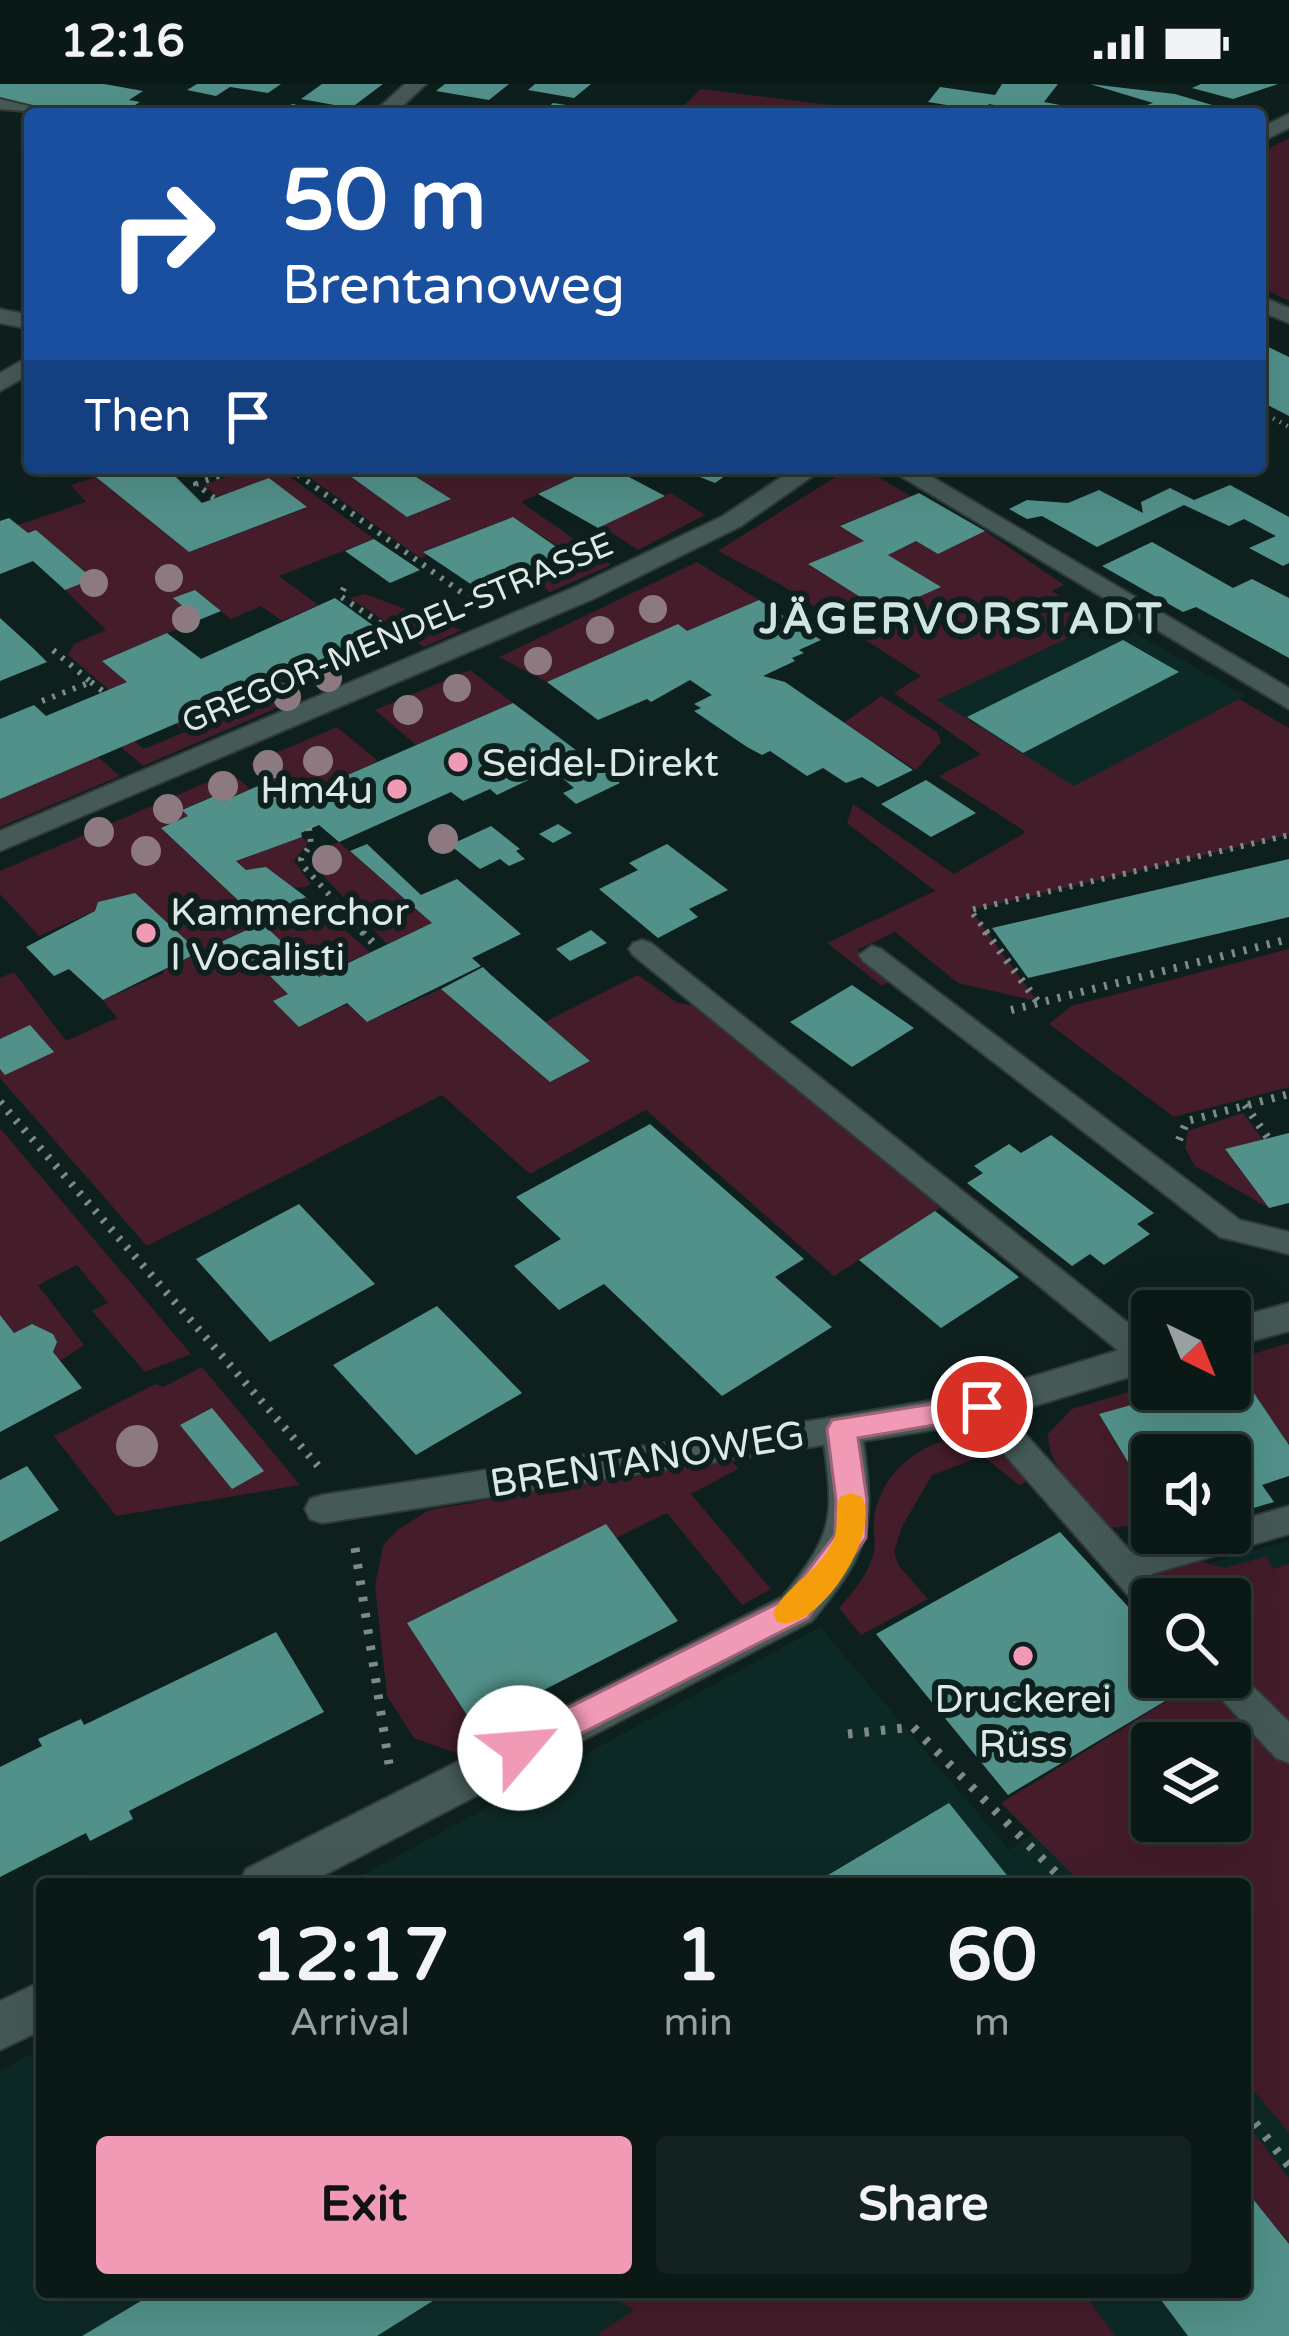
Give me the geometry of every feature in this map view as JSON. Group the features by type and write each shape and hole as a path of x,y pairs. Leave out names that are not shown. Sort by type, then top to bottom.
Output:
{"street":[{"path":"389,108 416,84"},
{"name":"GREGOR-MENDEL-STRASSE","path":"0,842 508,625 732,521 803,474"},
{"path":"909,474 1289,700"},
{"path":"1251,1327 1289,1316"},
{"name":"BRENTANOWEG","path":"842,1429 982,1407 1131,1361"},
{"path":"273,1878 797,1609 850,1538 851,1500 842,1429"},
{"path":"0,2027 36,2007"}],"lane":[{"path":"642,949 1131,1340"},
{"path":"872,955 1232,1229 1289,1243"},
{"path":"982,1407 1132,1578"},
{"name":"BRENTANOWEG","path":"336,1506 842,1429"},
{"path":"1123,1568 1289,1520"},
{"path":"1244,1698 1289,1747"}],"path":[{"path":"214,498 196,484 224,474"},
{"path":"297,474 508,625"},
{"path":"344,588 340,596 404,639 400,641"},
{"path":"53,650 104,692"},
{"path":"42,701 91,682"},
{"path":"309,828 311,844 301,859 304,867 378,948"},
{"path":"1037,1001 970,910 1289,835"},
{"path":"965,1025 1037,1001 1289,939"},
{"path":"1185,1156 1177,1145 1186,1121 1289,1094"},
{"path":"0,1102 336,1506 398,1810"},
{"path":"1245,1106 1268,1138"},
{"path":"848,1734 913,1727 1061,1878"},
{"path":"1251,2118 1288,2164"}],"shaded area":[{"path":"701,89 855,108 681,108"},
{"path":"1289,138 1289,301 1266,290 1266,150"},
{"path":"235,474 286,474 374,539 279,576 318,605 282,621 261,606 231,619 195,590 174,598 199,620 103,660 127,682 109,690 68,655 74,644 106,630 65,590 92,579 36,530 28,533 18,525 86,502 71,485 96,477 189,552 306,508 269,479 218,497 203,485"},
{"path":"305,474 347,474 408,517 450,499 411,474 581,474 521,502 611,565 550,592 536,582 582,562 513,517 424,551 427,555 420,558"},
{"path":"840,474 873,474 911,496 841,525 864,541 809,565 884,612 888,555 916,541 938,554 985,531 1064,585 1052,591 1102,622 937,700 1074,786 1239,699 1289,728 1289,835 971,910 1037,1001 958,983 895,932 857,950 893,980 882,986 827,943 935,891 847,823 853,804 954,874 1026,832 939,776 981,754 894,693 921,676 778,583 718,551"},
{"path":"671,493 705,515 638,550 601,526"},
{"path":"697,562 759,600 687,631 678,625 547,682 499,657"},
{"path":"365,594 462,630 424,647 350,598"},
{"path":"1111,619 1245,696 1074,787 935,699"},
{"path":"470,670 513,703 416,745 375,710"},
{"path":"280,680 302,697 143,766 121,747 134,741 144,749 185,732 176,724"},
{"path":"881,696 937,732 941,742 916,770 844,723"},
{"path":"337,727 378,761 290,800 250,764"},
{"path":"98,757 120,776 0,827 0,799"},
{"path":"231,772 250,789 224,801 216,795 183,809 188,816 162,829 258,919 306,897 370,952 319,977 262,923 214,944 237,968 254,960 288,994 299,1027 347,1004 367,1022 441,989 551,1082 589,1061 545,1022 638,975 676,1002 714,1011 778,1062 789,1083 940,1208 834,1276 646,1110 530,1174 442,1095 147,1246 0,1078 0,978 14,972 66,1041 117,1018 103,1000 164,973 198,951 135,893 98,902 95,911 39,936 0,894 0,871"},
{"path":"302,837 308,843 294,861 311,884 304,887 287,885 266,868 246,870 236,861"},
{"path":"339,842 432,923 387,944 317,869 315,853"},
{"path":"1289,949 1289,1087 1174,1117 1049,1024 1071,1006"},
{"path":"1243,1113 1263,1140 1225,1150 1269,1208 1195,1166 1185,1148 1188,1131"},
{"path":"0,1128 191,1354 145,1372 92,1311 108,1303 77,1265 38,1285 84,1345 60,1361 53,1352 57,1342 53,1334 31,1324 14,1333 0,1315"},
{"path":"1289,1343 1288,1443 1251,1389 1251,1355"},
{"path":"202,1367 300,1485 116,1516 54,1436 155,1384 163,1387"},
{"path":"1131,1391 1131,1406 1099,1415 1131,1468 1131,1526 1108,1528 1054,1459 1048,1434 1072,1409"},
{"path":"956,1437 998,1450 1030,1480 1019,1485 983,1456 932,1475 894,1551 898,1565 928,1599 861,1635 839,1608 872,1559 874,1517 886,1484 916,1454"},
{"path":"730,1459 738,1469 691,1494 771,1589 742,1605 667,1513 616,1538 606,1525 408,1624 473,1725 487,1720 501,1738 459,1754 414,1738 387,1696 375,1585 383,1546 397,1530 429,1510"},
{"path":"1289,1541 1289,2336 0,2336 0,2071 36,2051 36,2298 1251,2298 1251,1878 357,1878 820,1627 1009,1850 1131,1769 1131,1842 1251,1842 1251,1722 1242,1722 1266,1679 1251,1646 1251,1578 1169,1575"},
{"path":"1131,1543 1131,1554 1172,1554 1225,1568 1267,1556 1272,1569 1289,1564 1289,1728 1251,1687 1251,1578 1151,1578 1124,1546"},
{"path":"1172,1698 1230,1698 1251,1722 1133,1722"},
{"path":"1251,1722 1289,1765 1289,2133 1251,2087 1251,1878 1076,1878 1001,1803 1131,1723 1131,1842 1251,1842"},
{"path":"1251,2130 1289,2178 1289,2244 1251,2196"},
{"path":"614,2298 1087,2298 1115,2336 598,2334 634,2310"}],"building":[{"path":"0,84 104,84 143,91 129,100 140,102 130,108 47,108 0,99"},
{"path":"197,84 281,84 268,93 230,87 216,96 187,90"},
{"path":"322,84 383,84 351,108 301,99"},
{"path":"445,84 509,84 489,100 436,91"},
{"path":"535,84 591,84 574,98 528,90"},
{"path":"1002,84 1058,84 1044,102 1060,105 965,108 928,102 940,87 995,95"},
{"path":"1090,84 1175,94 1222,108 1138,108 1153,103"},
{"path":"1278,84 1233,99 1192,88"},
{"path":"553,103 586,108 548,108"},
{"path":"1266,346 1289,357 1289,416 1266,404"},
{"path":"173,474 202,503 269,478 307,507 189,552 96,477"},
{"path":"347,474 411,474 451,499 407,517"},
{"path":"581,474 623,474 665,496 598,528 538,494"},
{"path":"692,474 728,474 715,483"},
{"path":"1230,485 1289,517 1289,563 1283,566 1249,548 1276,536 1244,519 1229,526 1184,505 1097,547 1042,516 1027,519 1009,509 1027,500 1068,503 1099,490 1143,513 1141,502 1170,488 1194,500"},
{"path":"919,493 985,531 938,554 916,541 888,555 941,587 884,612 808,564 864,541 840,526"},
{"path":"513,517 574,559 487,595 423,552"},
{"path":"9,518 28,533 36,530 93,579 65,590 33,561 0,574 0,521"},
{"path":"374,539 420,570 390,583 345,551"},
{"path":"1152,542 1233,588 1252,579 1289,598 1289,658 1196,607 1183,612 1102,566"},
{"path":"195,590 221,611 199,620 173,598"},
{"path":"335,598 385,634 0,799 0,719 34,705 46,716 127,682 102,661 167,633 201,659"},
{"path":"759,600 821,640 799,650 804,653 792,658 795,661 763,676 785,682 913,770 878,787 862,777 846,783 823,768 807,776 770,751 762,755 747,747 694,711 701,708 694,704 712,695 690,680 651,702 647,699 598,720 547,682 678,624 687,631"},
{"path":"0,618 34,649 47,662 0,681"},
{"path":"1123,640 1179,672 1023,753 967,717"},
{"path":"513,703 620,783 576,804 563,793 574,788 546,764 536,768 543,773 497,795 490,789 463,801 451,792 339,842 319,825 301,833 302,837 236,861 246,870 266,867 306,897 258,919 161,828 188,816 182,810 217,795 224,801 269,781 290,800"},
{"path":"926,780 976,813 931,837 881,804"},
{"path":"558,824 572,833 553,843 539,834"},
{"path":"491,826 520,849 516,851 525,859 509,866 500,859 480,869 450,845"},
{"path":"367,844 421,895 457,879 521,934 472,958 481,966 367,1022 347,1003 299,1027 273,1001 288,994 254,960 237,968 214,945 262,923 319,977 432,923 350,851"},
{"path":"667,844 728,890 689,909 698,917 658,938 599,889 638,870 629,863"},
{"path":"1289,859 1289,917 1028,978 992,928"},
{"path":"135,893 199,952 103,1000 69,969 54,976 26,947 95,911 98,902"},
{"path":"591,930 607,943 570,961 556,949"},
{"path":"483,967 590,1061 550,1082 441,989"},
{"path":"852,985 914,1028 852,1067 790,1022"},
{"path":"30,1025 54,1052 5,1075 0,1069 0,1039"},
{"path":"650,1124 804,1259 775,1277 832,1327 722,1396 604,1284 559,1310 514,1266 561,1239 516,1197"},
{"path":"1289,1133 1289,1203 1269,1208 1225,1149"},
{"path":"1051,1135 1154,1213 1137,1224 1150,1234 1104,1265 1090,1254 1072,1266 967,1183 983,1173 974,1166 1009,1144 1021,1153"},
{"path":"299,1204 375,1284 270,1342 196,1259"},
{"path":"935,1211 1019,1277 941,1328 859,1260"},
{"path":"437,1306 522,1393 416,1455 333,1365"},
{"path":"0,1315 14,1333 32,1324 53,1334 57,1342 53,1352 82,1388 0,1432"},
{"path":"1251,1389 1289,1445 1289,1476 1262,1485 1274,1502 1251,1509 1251,1434 1131,1434 1131,1467 1099,1414 1131,1405 1131,1410 1251,1410"},
{"path":"212,1408 264,1471 232,1489 180,1425"},
{"path":"27,1466 59,1510 0,1542 0,1480"},
{"path":"606,1524 678,1621 474,1726 407,1623"},
{"name":"Druckerei Rüss","path":"1060,1532 1131,1610 1131,1698 1170,1698 1008,1795 876,1634"},
{"path":"276,1632 324,1712 129,1811 133,1819 90,1841 86,1833 0,1877 0,1767 42,1746 38,1739 81,1719 84,1725"},
{"path":"949,1803 1009,1878 823,1878"},
{"path":"1251,2196 1289,2244 1289,2336 1188,2336 1160,2298 1251,2298"},
{"path":"146,2298 437,2298 377,2336 82,2336"}],"slow traffic":[{"path":"789,1613 828,1573 850,1538 851,1506"}],"place":[{"name":"Seidel-Direkt","path":"458,762"},
{"name":"Hm4u","path":"397,789"},
{"name":"Kammerchor I Vocalisti","path":"146,933"},
{"name":"Druckerei Rüss","path":"1023,1656"}],"district":[{"name":"JÄGERVORSTADT","path":"962,618"}],"route":[{"path":"520,1748 797,1609 850,1538 851,1500 842,1429 982,1407"}]}
